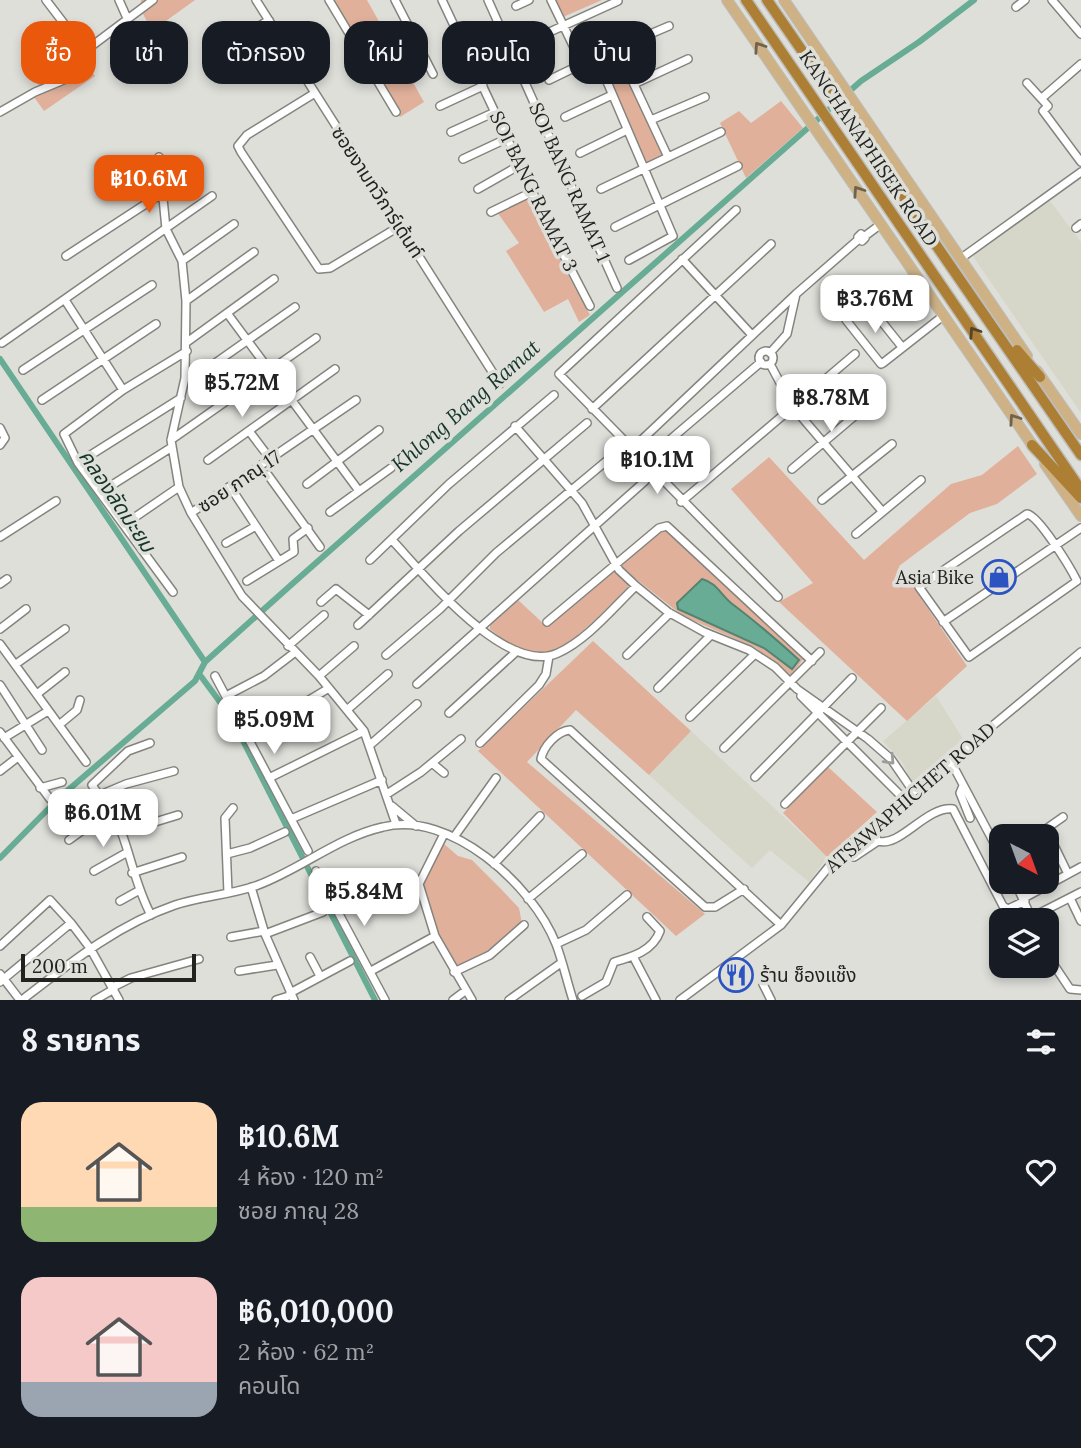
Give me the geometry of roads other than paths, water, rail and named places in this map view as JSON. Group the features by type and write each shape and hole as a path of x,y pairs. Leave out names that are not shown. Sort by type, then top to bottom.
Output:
{"highway":[{"name":"KANCHANAPHISEK ROAD","path":"746,0 1081,490"},
{"name":"KANCHANAPHISEK ROAD","path":"767,0 1081,455"},
{"path":"987,316 1040,377"},
{"path":"1032,445 1081,498"}],"main road":[{"path":"727,0 1081,516"},
{"path":"784,0 1081,434"}],"street":[{"path":"46,0 62,21"},
{"path":"119,0 127,18"},
{"path":"96,42 153,0"},
{"name":"ซอยงามทวีการ์เด้นท์","path":"257,0 500,384"},
{"path":"330,0 396,112"},
{"path":"395,0 433,74"},
{"name":"SOI BANG RAMAT 3","path":"442,0 532,192 590,306"},
{"name":"SOI BANG RAMAT 1","path":"488,0 617,288"},
{"path":"516,6 528,0"},
{"path":"551,0 569,38"},
{"path":"1016,7 1024,0"},
{"path":"1052,0 1081,34"},
{"path":"555,29 618,1"},
{"path":"656,32 669,26"},
{"path":"656,74 688,59"},
{"path":"1042,98 1081,64"},
{"path":"1027,83 1048,106 1043,111 1081,162"},
{"path":"0,112 54,84"},
{"path":"608,84 673,236 629,260"},
{"path":"634,84 668,157"},
{"path":"440,106 483,86"},
{"path":"315,93 247,135 239,146 241,152 319,269 330,268 400,226"},
{"path":"565,117 612,95"},
{"path":"651,120 705,97"},
{"path":"451,131 495,112"},
{"path":"580,153 628,130"},
{"path":"601,189 722,131"},
{"path":"463,159 508,138"},
{"path":"159,158 166,229 183,261 186,301 187,346 172,444 179,487 191,513 242,596 319,676 364,731 396,824"},
{"path":"478,189 520,165"},
{"path":"160,181 184,166"},
{"path":"615,227 738,166"},
{"path":"960,259 1081,172"},
{"path":"491,212 532,192"},
{"path":"66,256 161,194"},
{"path":"2,343 212,196"},
{"path":"736,210 559,374 681,502 778,597"},
{"path":"183,261 233,224"},
{"path":"632,449 751,334 881,224"},
{"path":"592,409 771,244"},
{"path":"186,301 254,252"},
{"path":"682,259 751,334"},
{"path":"173,592 78,463 66,443 66,431 187,346 274,279"},
{"path":"23,370 152,285"},
{"path":"644,462 761,362 762,354 770,353 787,334 796,294"},
{"path":"65,300 123,390"},
{"path":"902,347 866,302 860,302 845,314 845,320 879,363 883,363 943,316"},
{"path":"201,373 295,307"},
{"path":"227,313 359,491"},
{"path":"42,400 156,324"},
{"path":"101,492 172,444 316,338"},
{"path":"770,353 773,359 770,364"},
{"path":"681,502 855,354"},
{"path":"761,362 770,364 793,407 821,443 882,511"},
{"path":"208,460 335,369"},
{"path":"370,561 515,426 554,395"},
{"path":"78,463 181,398"},
{"name":"ซอย ภาณุ 17","path":"191,513 356,400"},
{"path":"792,469 864,408"},
{"path":"358,625 459,531 587,423"},
{"path":"515,426 571,490 616,564 636,586 670,613 755,654 775,667 821,711 904,799"},
{"path":"0,428 5,438 0,444"},
{"path":"307,484 379,430"},
{"path":"249,431 271,460"},
{"path":"822,500 892,444"},
{"path":"386,655 449,600 496,553 616,453"},
{"path":"330,512 391,468"},
{"path":"268,475 320,547"},
{"path":"856,534 921,480"},
{"path":"417,684 645,481"},
{"path":"125,524 179,487"},
{"path":"231,488 279,561"},
{"path":"0,537 56,501"},
{"path":"1027,514 1033,516 1055,545 1077,581 969,657 919,587 1027,514"},
{"path":"226,543 256,526"},
{"path":"547,622 659,528 667,526 812,661"},
{"path":"247,582 294,552 293,539 308,528"},
{"path":"943,622 1081,528"},
{"path":"392,540 449,600 480,628 517,651 541,658 573,643 636,586"},
{"path":"0,584 8,579"},
{"path":"321,602 336,589 369,615"},
{"path":"0,629 26,609"},
{"path":"627,655 670,613"},
{"path":"226,696 264,676 324,615"},
{"path":"16,664 65,629"},
{"path":"658,688 711,635"},
{"path":"0,644 86,762"},
{"path":"319,676 354,646"},
{"path":"449,713 517,651"},
{"path":"724,748 820,652"},
{"path":"690,717 755,654"},
{"path":"480,743 539,685 546,674 550,656"},
{"name":"ATSAWAPHICHET ROAD","path":"680,1000 780,925 835,859 869,828 1080,656"},
{"path":"37,694 65,672"},
{"path":"348,709 388,674"},
{"path":"215,676 308,851"},
{"path":"755,777 852,678"},
{"path":"0,685 42,750"},
{"path":"249,736 329,688"},
{"path":"59,725 77,710 80,700"},
{"path":"370,745 417,704"},
{"path":"785,804 881,708"},
{"path":"48,711 2,735 50,799"},
{"path":"821,711 857,732 891,760 913,791"},
{"path":"744,889 715,907 705,907 541,759 542,752 558,735 570,730 744,889 780,925"},
{"path":"269,779 364,731"},
{"path":"387,794 461,739"},
{"path":"150,743 128,751 93,782 122,832 138,891 151,915"},
{"path":"0,771 18,757"},
{"path":"950,760 989,833"},
{"path":"432,763 444,773"},
{"path":"100,795 126,784 174,771"},
{"path":"454,837 496,778"},
{"path":"291,819 382,780"},
{"path":"40,788 62,782"},
{"path":"963,786 960,793 970,818"},
{"path":"392,806 418,827"},
{"path":"228,893 225,818 233,808"},
{"path":"854,857 878,841 890,841 926,817 953,809 1004,908 1032,894"},
{"path":"69,840 111,810"},
{"path":"122,832 178,815"},
{"path":"495,864 540,816"},
{"path":"1053,824 1063,817"},
{"path":"71,923 1,978 21,1000 90,948 151,915 251,887 289,872 364,833 396,824 418,827 454,837 495,864 528,899 556,944 573,1000"},
{"path":"869,828 878,841"},
{"path":"227,854 250,848 285,832"},
{"path":"444,834 419,884 435,936 472,1000"},
{"path":"94,871 126,853"},
{"path":"528,899 582,854"},
{"path":"1059,856 1068,874"},
{"path":"132,873 181,857"},
{"path":"1059,879 1081,867"},
{"path":"316,871 337,904 385,1000"},
{"path":"337,904 372,888 419,884"},
{"path":"251,887 264,933 292,996"},
{"path":"120,901 138,891"},
{"path":"1052,908 1081,892"},
{"path":"1021,894 1027,908"},
{"path":"556,944 586,930 627,895"},
{"path":"1070,898 1081,921"},
{"path":"0,946 50,900 90,948 119,1000"},
{"path":"231,937 264,933 323,912"},
{"path":"582,996 606,982 614,962 634,958 660,934 647,917"},
{"path":"454,972 489,955 524,925"},
{"path":"371,971 435,936"},
{"path":"310,957 320,976"},
{"path":"634,958 656,1000"},
{"path":"95,1000 149,972 199,959"},
{"path":"276,1000 292,996 320,976 350,961"},
{"path":"509,1000 561,963"},
{"path":"239,971 277,965"},
{"path":"1059,972 1070,989 1081,990"},
{"path":"763,984 771,1000"},
{"path":"453,1000 465,991"}],"waterway":[{"name":"Khlong Bang Ramat","path":"0,858 60,797 195,681 205,662 861,81 974,0"},
{"name":"คลองลัดมะยม","path":"0,359 205,662"},
{"path":"200,675 231,717 375,1000"}],"place":[{"name":"Asia Bike","path":"999,577"},
{"name":"ร้าน ช็องแช๊ง","path":"736,975"}]}
